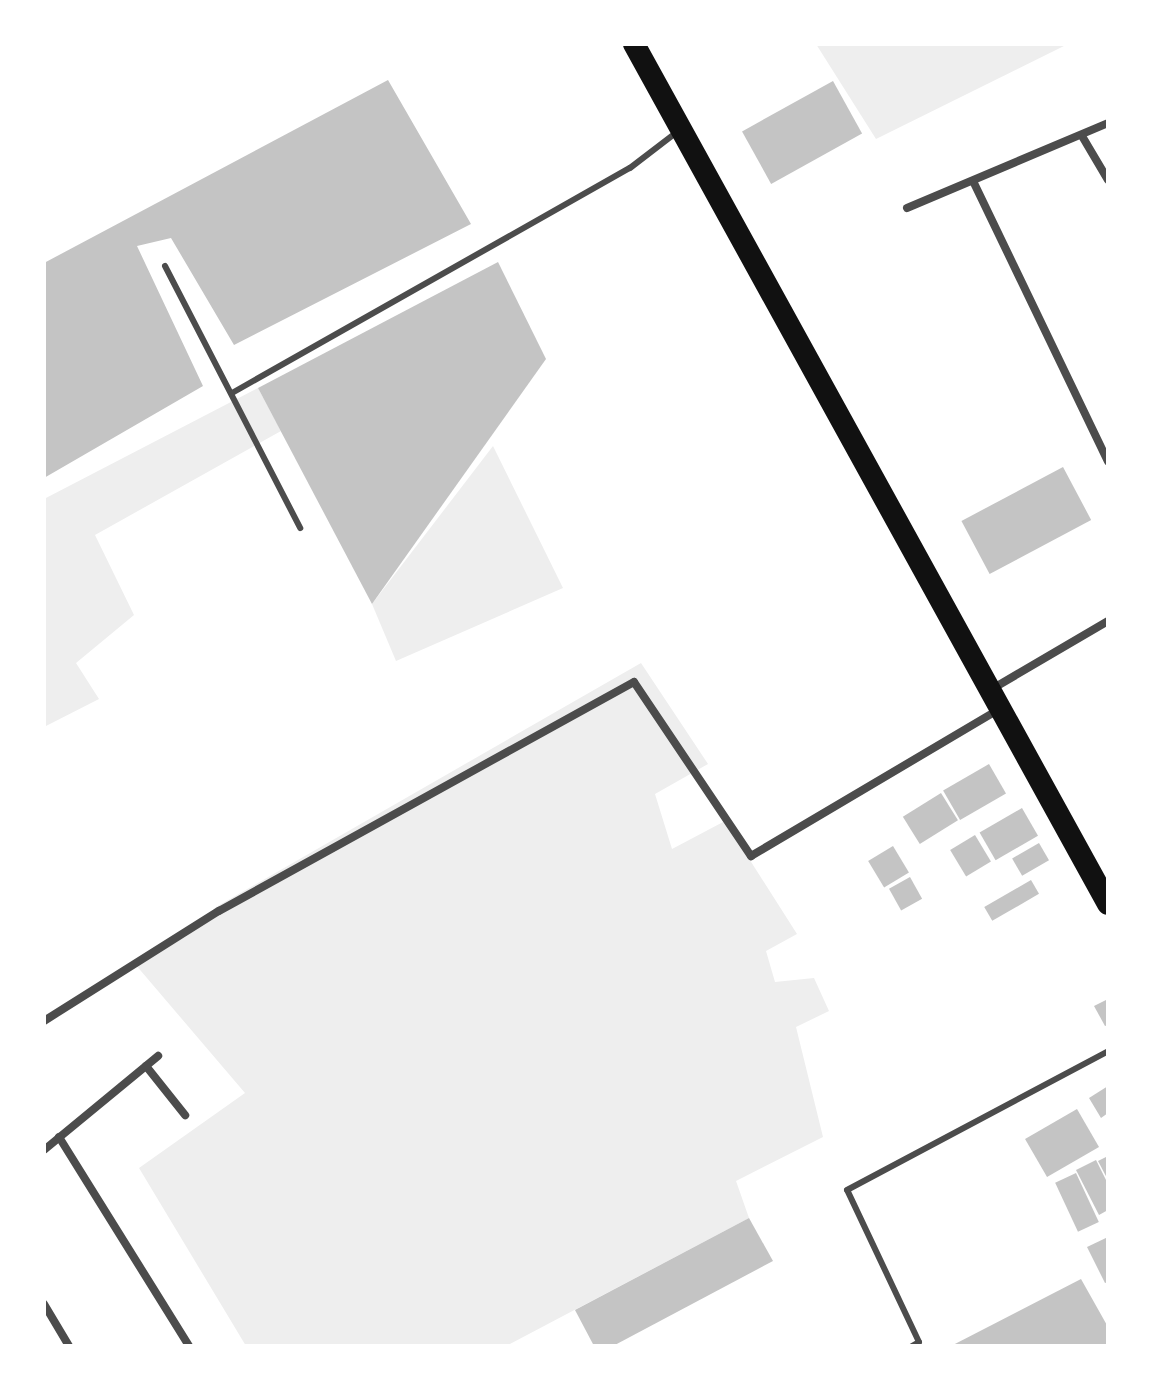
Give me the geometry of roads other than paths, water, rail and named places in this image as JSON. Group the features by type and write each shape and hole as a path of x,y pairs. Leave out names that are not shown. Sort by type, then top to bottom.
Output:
{"highway":[{"path":"634,44 1107,899"}],"street":[{"path":"907,208 974,183 1108,123"},
{"path":"1082,136 1108,180"},
{"path":"974,183 1108,461"},
{"path":"44,1021 219,911 634,682 751,856 997,699 1108,621"},
{"path":"44,1150 158,1056"},
{"path":"146,1066 185,1115"},
{"path":"59,1137 189,1346"},
{"path":"44,1304 69,1346"}],"lane":[{"path":"232,393 630,168 680,130"},
{"path":"165,266 300,528"},
{"path":"912,1346 919,1342 847,1190 1108,1051"}]}
